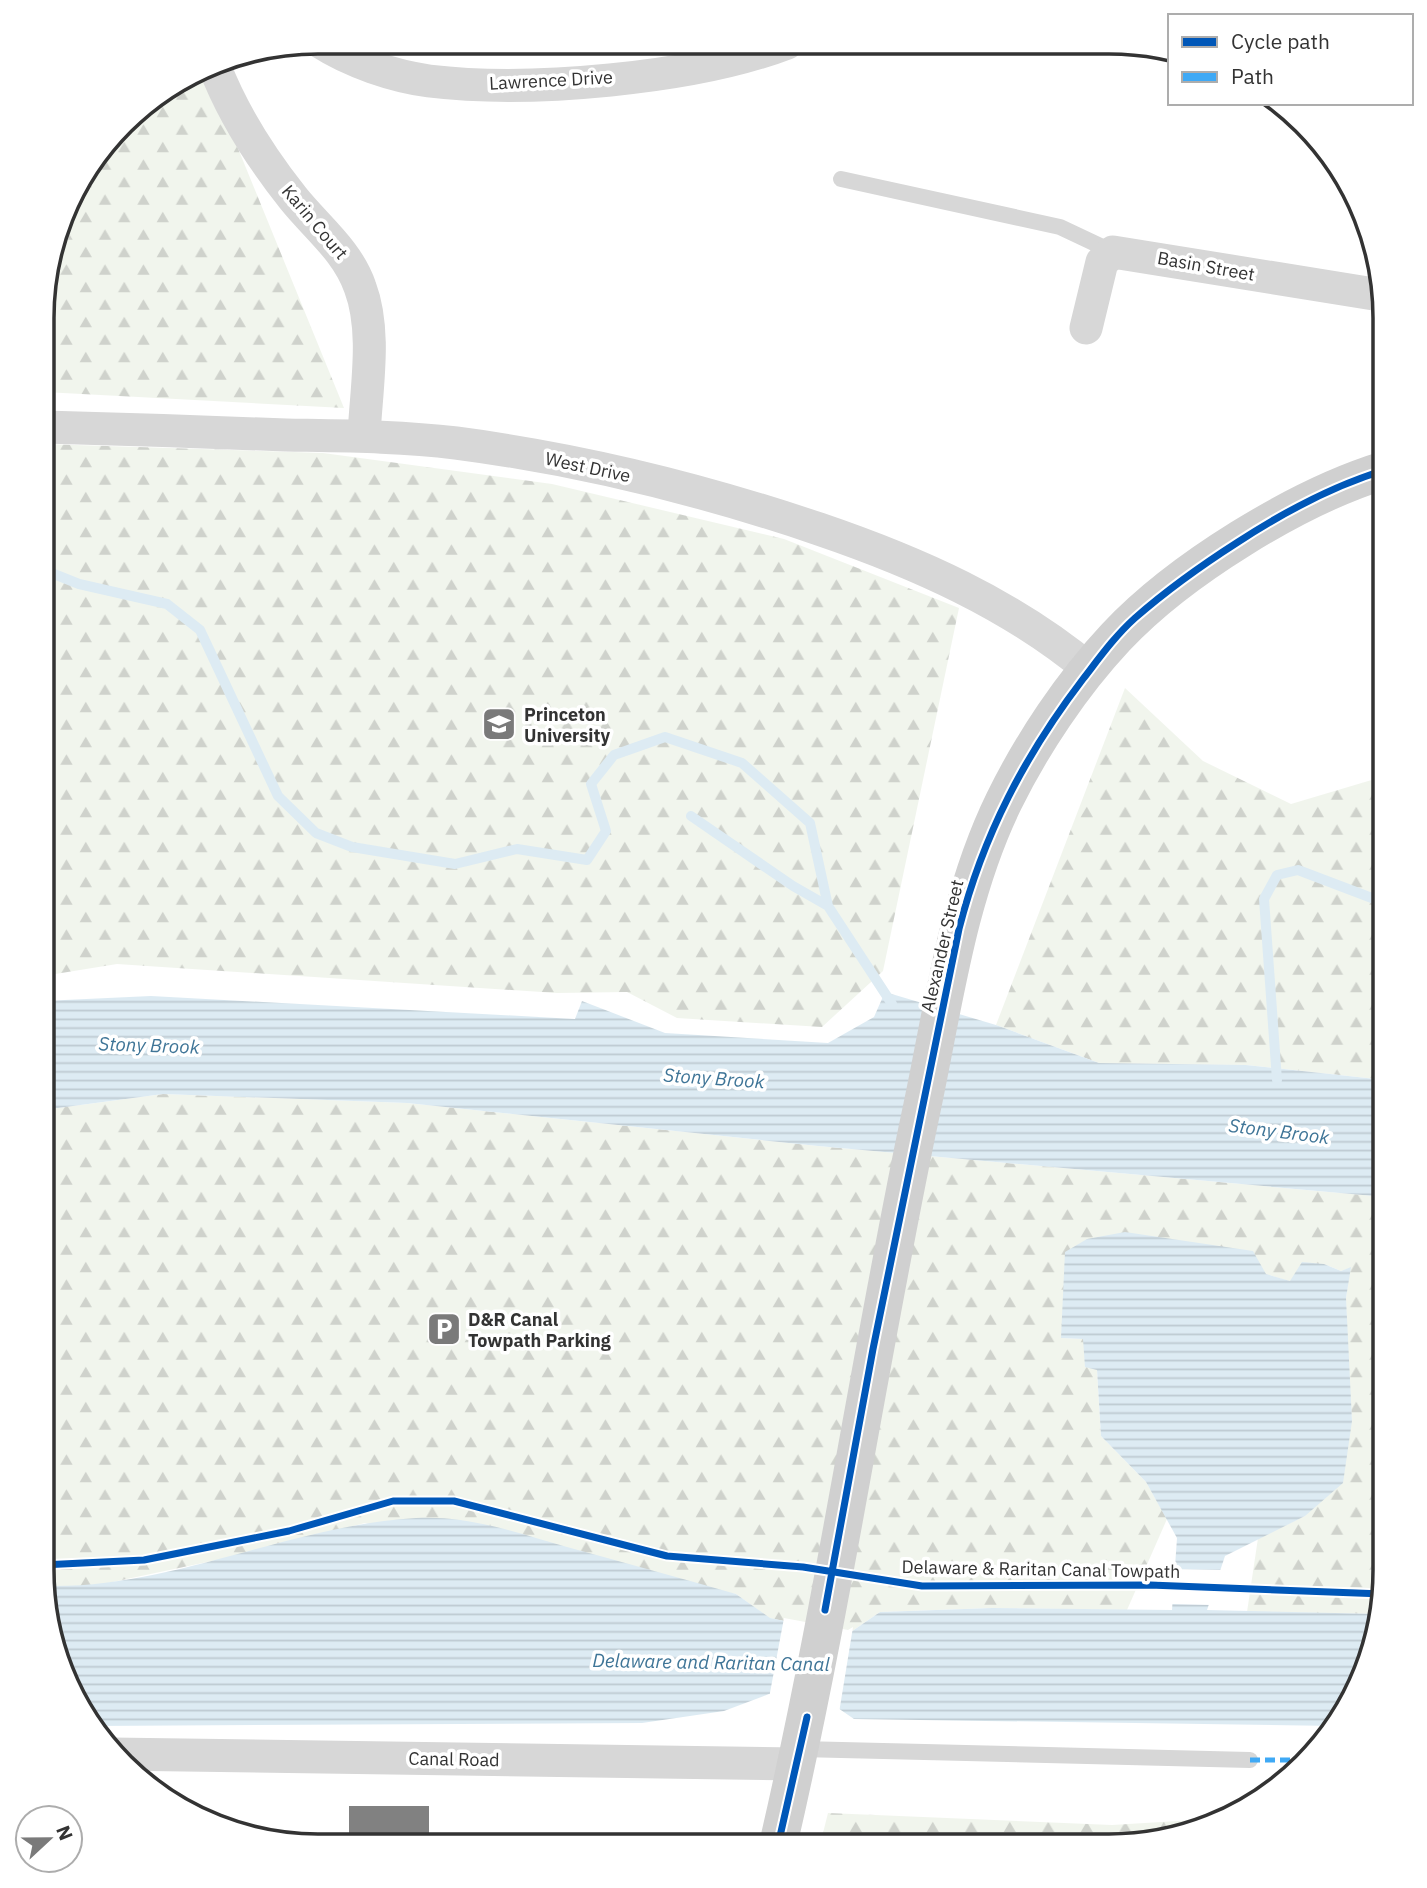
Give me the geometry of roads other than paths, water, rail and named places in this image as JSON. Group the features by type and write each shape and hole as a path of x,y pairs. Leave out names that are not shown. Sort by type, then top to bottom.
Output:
{"main road":[{"name":"Alexander Street","path":"780,1834 801,1743 905,1189 967,896 1001,807 1048,727 1090,670 1134,619 1218,555 1292,509 1373,475"}],"street":[{"name":"Lawrence Drive","path":"346,54 371,66 428,80 493,84 649,75 713,64 748,54"},
{"name":"Karin Court","path":"218,73 257,146 293,198 346,257 361,289 369,328 364,436"},
{"name":"Basin Street","path":"1113,252 1371,294"},
{"path":"1086,328 1102,262 1113,252"},
{"name":"West Drive","path":"54,427 364,436 454,443 542,457 745,504 858,542 946,579 1032,626 1090,670"},
{"name":"Canal Road","path":"128,1754 801,1743"}],"lane":[{"path":"841,179 1060,227 1113,252"},
{"path":"801,1743 1251,1760"}],"water":[{"name":"Stony Brook","path":"885,992 996,1025 1099,1063 1246,1065 1373,1079 1373,1196 818,1146 407,1103 163,1094 54,1109 54,1000 151,996 575,1019 582,1001 665,1033 828,1043 874,1017"},
{"name":"Delaware and Raritan Canal","path":"1125,1232 1253,1251 1266,1274 1290,1281 1302,1262 1324,1264 1341,1271 1351,1267 1346,1298 1352,1421 1343,1483 1305,1516 1225,1556 1207,1610 1369,1614 1353,1671 1322,1726 854,1719 835,1706 769,1694 724,1711 642,1723 105,1726 74,1671 59,1621 55,1586 139,1578 323,1532 416,1518 455,1519 511,1531 736,1594 770,1618 848,1634 880,1612 992,1608 1172,1610 1177,1538 1146,1482 1101,1436 1097,1370 1085,1367 1083,1339 1061,1338 1065,1252 1087,1239"}],"waterway":[{"path":"54,574 79,584 167,604 200,630 278,796 316,833 352,847 455,864 517,849 587,860 606,831 591,784 614,755 665,737 742,763 810,823 828,906 892,1004"},
{"path":"691,816 793,886 828,906"},
{"path":"1277,1080 1264,899 1277,875 1298,870 1373,898"}],"place":[{"name":"Princeton University","path":"499,724"},
{"name":"D&R Canal Towpath Parking","path":"444,1329"}]}
